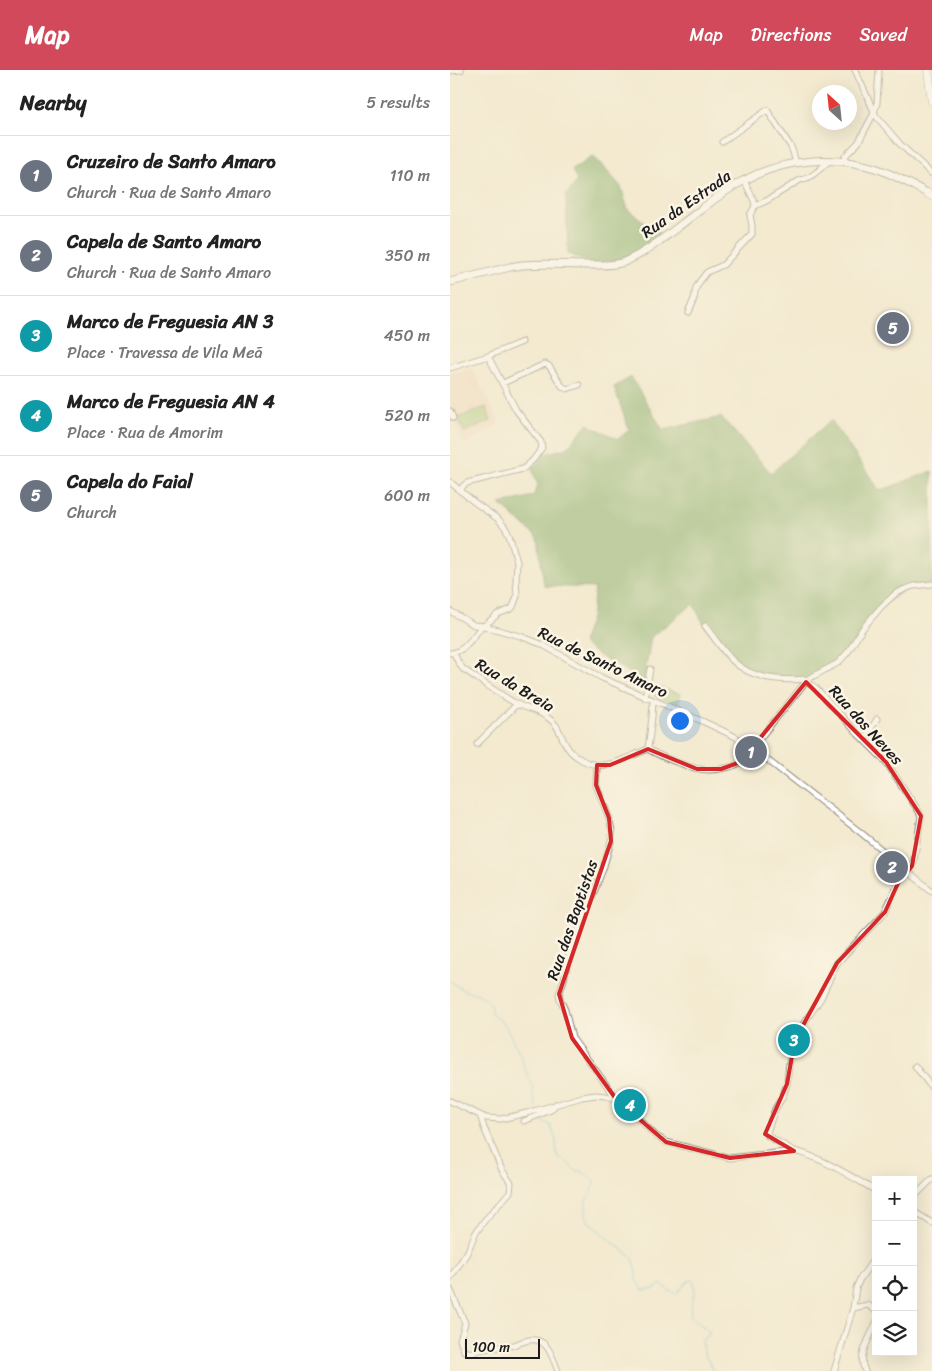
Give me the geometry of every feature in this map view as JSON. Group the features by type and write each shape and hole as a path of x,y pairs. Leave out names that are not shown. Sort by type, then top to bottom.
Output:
{"main road":[{"path":"928,70 932,101"},
{"name":"Rua da Estrada","path":"450,282 522,265 616,264 633,258 744,180 763,172 796,163 844,161 877,169 930,193"}],"street":[{"path":"450,71 461,70"},
{"path":"855,70 874,113 900,144 932,174"},
{"path":"844,161 845,156 858,143 874,113 877,103 879,70"},
{"path":"722,142 767,110 791,147 796,163"},
{"path":"688,312 700,280 707,272 723,265 752,234 750,214 755,206 800,180 805,180 829,161"},
{"path":"744,180 755,206"},
{"path":"450,368 488,356 522,342"},
{"path":"460,491 467,483 522,470 542,448 541,442 516,410 488,356"},
{"path":"503,383 545,364 549,366 562,386 567,389 579,384"},
{"path":"450,411 453,418"},
{"path":"450,482 498,519 504,526 509,534 518,562 516,596 511,609 498,614 483,626 460,650 452,653"},
{"path":"736,764 746,757 750,747 807,681 838,663 848,652 863,628 895,594 914,586 932,584"},
{"name":"Rua de Santo Amaro","path":"450,611 474,625 520,636 541,644 602,678 734,736 932,890"},
{"path":"705,626 733,661 747,671 764,678 782,681 807,681"},
{"name":"Rua da Breia","path":"452,653 463,669 517,704 547,717 556,725 568,749 576,757 597,765"},
{"path":"645,698 650,669"},
{"name":"Rua dos Neves","path":"794,1151 768,1136 767,1132 787,1084 789,1064 795,1040 800,1029 821,998 837,964 885,912 898,883 914,861 921,816 886,762 816,688 807,681"},
{"path":"648,749 652,701"},
{"path":"477,744 517,704"},
{"path":"864,740 877,719"},
{"path":"648,749 657,755 697,769 721,769 759,754"},
{"path":"597,765 610,765 648,749"},
{"name":"Rua das Baptistas","path":"597,765 596,785 610,818 611,841 603,870 569,955 559,994 572,1038 616,1099"},
{"path":"915,1066 932,1088"},
{"path":"450,1101 486,1118 501,1119 595,1095 616,1099 627,1107 656,1136 666,1142 730,1158 794,1151 803,1152 872,1188"},
{"path":"524,1120 551,1110 557,1104"},
{"path":"450,1278 484,1221 510,1192 511,1183 502,1170 480,1115"},
{"path":"917,1194 932,1179"},
{"path":"917,1214 932,1223"},
{"path":"834,1371 853,1308 856,1288 872,1262"},
{"path":"450,1290 465,1323 460,1340 464,1350 474,1352 535,1340 543,1342 548,1348 558,1371"},
{"path":"853,1308 868,1305 872,1308"},
{"path":"865,1371 862,1365 863,1353 872,1333"}],"highlighted area":[{"path":"806,682 886,762 921,816 912,866 898,883 885,912 837,963 795,1040 787,1084 765,1134 794,1151 730,1158 666,1142 616,1099 572,1038 559,994 611,841 609,818 596,785 597,765 610,765 648,749 697,769 721,769 760,755 752,748"}],"shaded area":[{"path":"471,368 499,424 464,445 454,419 455,416 450,408 450,374"}],"green space":[{"path":"592,157 603,166 621,187 628,210 659,232 655,241 630,258 592,264 568,254 566,196 577,181 572,170"},
{"path":"631,377 663,430 721,417 771,473 831,420 880,491 932,471 932,584 905,589 881,607 838,663 808,679 764,677 733,661 705,626 693,604 651,637 643,687 640,688 632,684 627,671 598,655 582,643 591,618 595,588 544,586 538,538 500,504 533,496 538,485 532,469 544,454 567,448 587,424 618,439 629,430 614,387"},
{"path":"486,407 491,421 464,432 458,418"},
{"path":"658,687 681,694 678,704 655,697"}],"waterway":[{"path":"450,981 465,991 478,994 490,1003 491,1012 505,1025 520,1054 533,1088 536,1107"},
{"path":"540,1117 542,1121 550,1125 556,1139 559,1158 565,1160 576,1171 581,1171 594,1181 592,1192 586,1200 586,1216 589,1222 631,1256 637,1273 637,1281 643,1290 654,1289 661,1284 676,1294 687,1282 691,1280 694,1282 691,1317 709,1331 709,1335 701,1341 705,1355 714,1371"}],"place":[{"name":"Capela do Faial","path":"893,328"},
{"name":"Cruzeiro de Santo Amaro","path":"751,752"},
{"name":"Capela de Santo Amaro","path":"892,867"},
{"name":"Marco de Freguesia AN 3","path":"794,1040"},
{"name":"Marco de Freguesia AN 4","path":"630,1105"}]}
